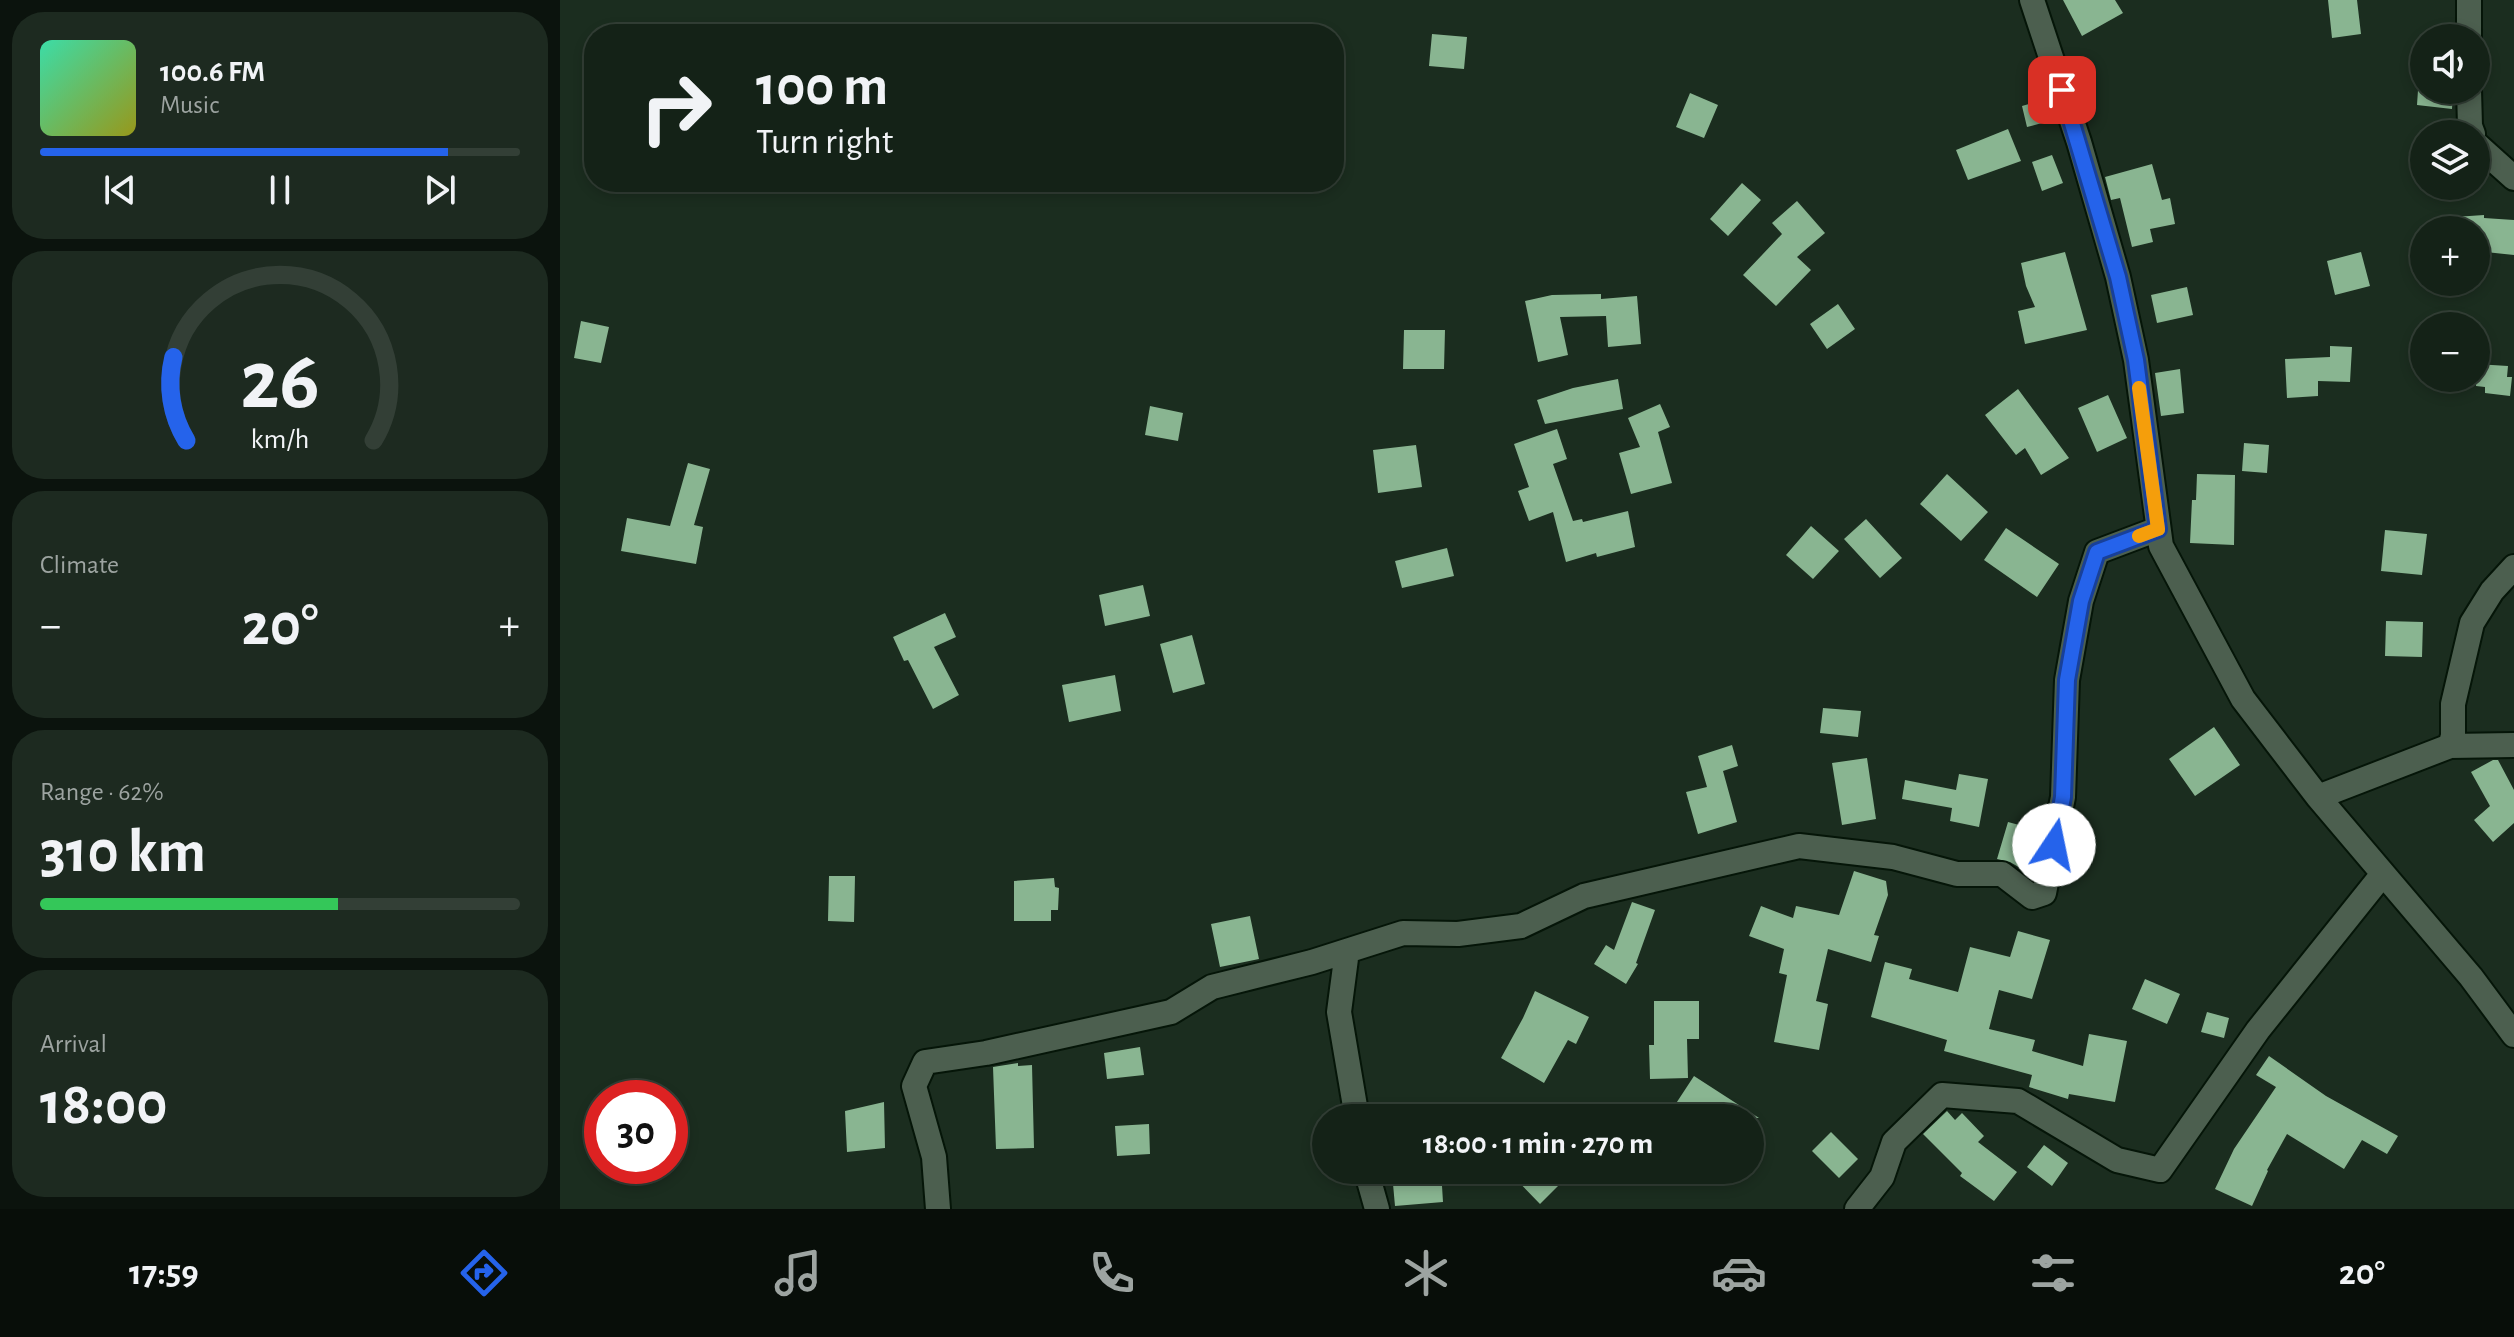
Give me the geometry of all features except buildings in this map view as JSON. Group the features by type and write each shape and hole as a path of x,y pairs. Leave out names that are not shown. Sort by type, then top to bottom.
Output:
{"street":[{"path":"2032,0 2079,142 2118,277 2136,360 2161,546 2243,699 2318,797 2471,977 2514,1035"},
{"path":"2469,0 2469,24"},
{"path":"2490,159 2514,178"},
{"path":"938,1209 934,1157 914,1086 925,1062 986,1053 1171,1012 1212,987 1312,962 1403,933 1458,934 1521,926 1584,896 1799,846 1893,857 1957,874 2002,874 2032,897 2044,893 2063,797 2067,680 2081,601 2097,552 2158,529"},
{"path":"2450,746 2453,704 2472,623 2492,591 2514,567"},
{"path":"2318,797 2450,746 2514,745"},
{"path":"1857,1209 1882,1177 1894,1142 1942,1095 2018,1101 2117,1160 2160,1170 2258,1030 2382,875"},
{"path":"1347,951 1339,1012 1355,1104"},
{"path":"1370,1184 1377,1209"}],"slow traffic":[{"path":"2139,388 2158,529 2139,536"}],"route":[{"path":"2054,845 2063,797 2067,680 2081,601 2097,552 2158,529 2136,360 2118,277 2062,90"}]}
